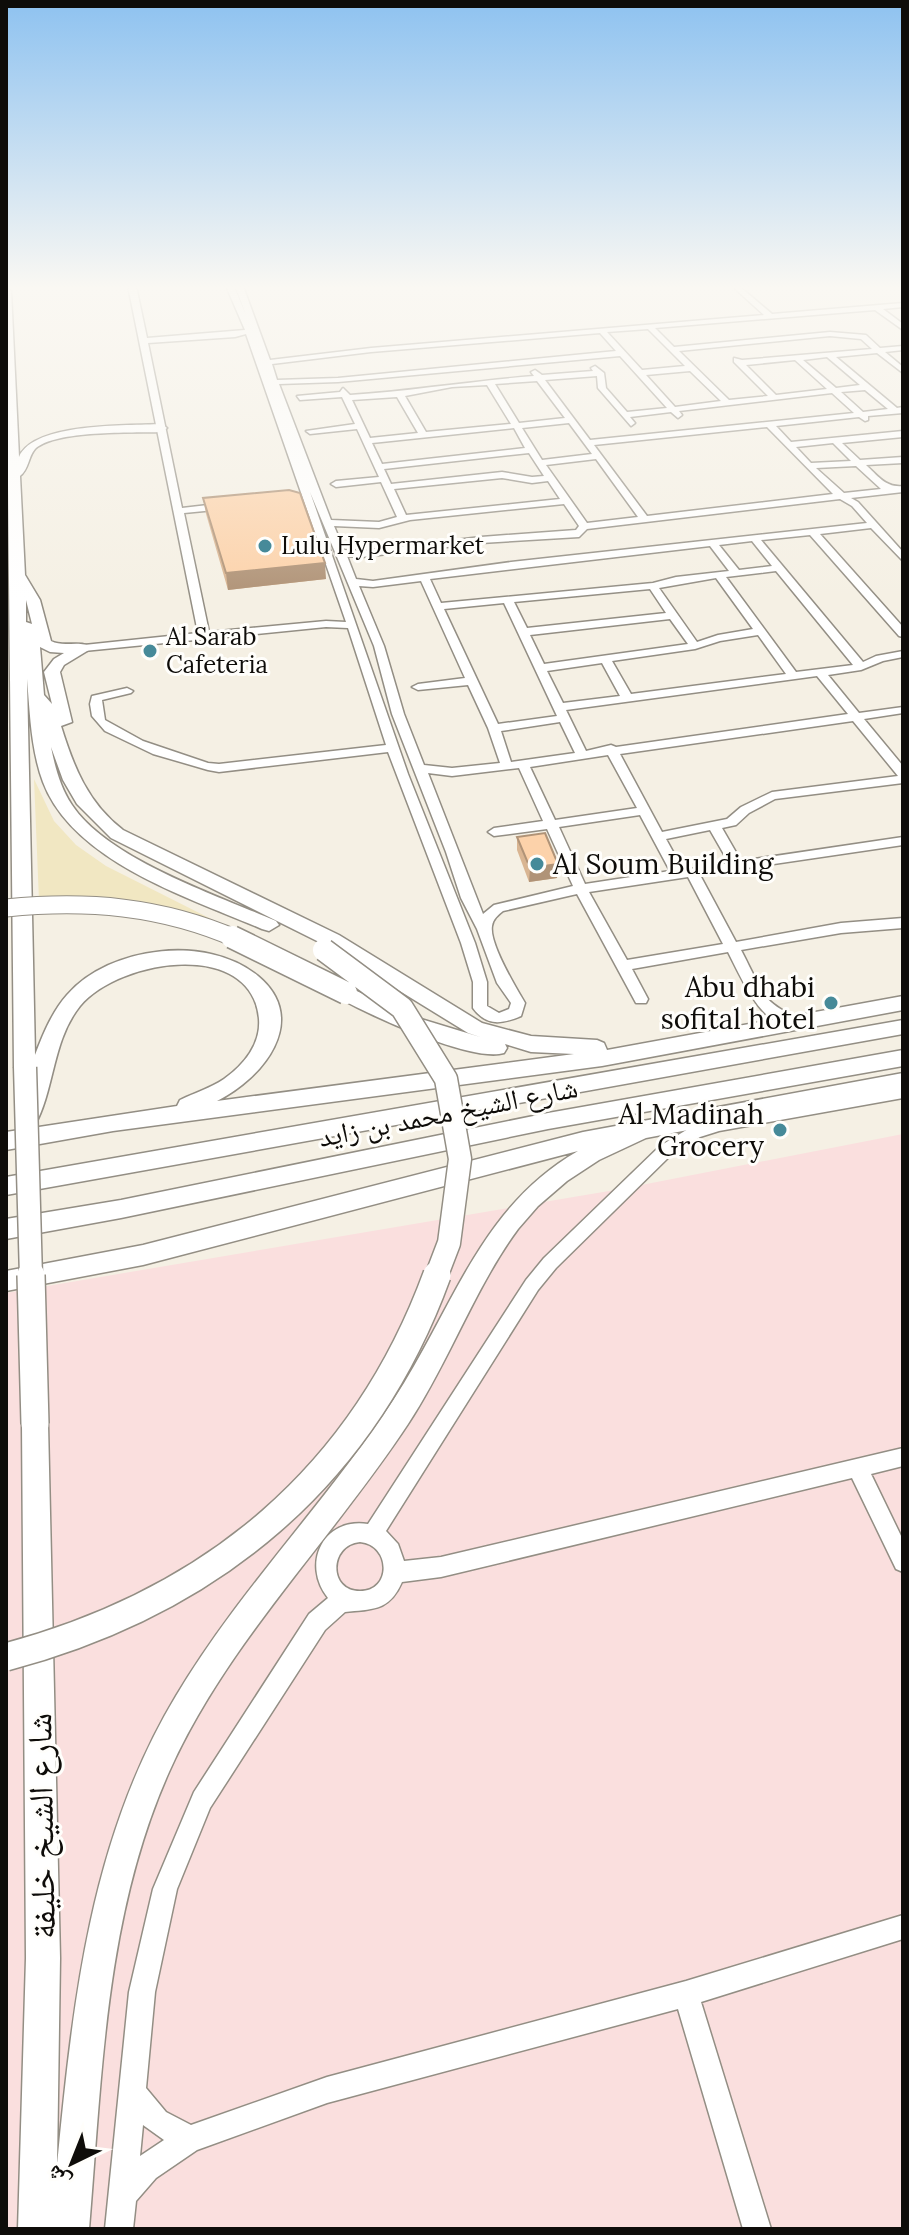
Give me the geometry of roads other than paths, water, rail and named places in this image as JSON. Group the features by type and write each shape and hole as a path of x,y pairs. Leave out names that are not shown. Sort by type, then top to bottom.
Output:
{"highway":[{"path":"11,390 35,1066"},
{"path":"12,411 18,404 18,390"},
{"path":"14,476 23,468 27,450 43,440 66,435 161,428"},
{"path":"18,575 31,594 47,646 84,648"},
{"path":"6,1657 84,1635 134,1613 193,1581 256,1536 311,1483 357,1428 394,1373 423,1317 443,1263 459,1182 460,1138 453,1096 430,1043 406,1011 369,977 324,950 143,868 88,833 62,806 50,780 30,634 17,619"},
{"path":"84,648 59,662 52,676 80,780 107,815 176,864"},
{"path":"39,698 47,707 70,780 84,805 117,834 332,940 459,1020 493,1035 561,1047 674,1043"},
{"path":"6,908 62,903 103,904 181,917 236,936 410,1025 498,1048 568,1053 650,1049"},
{"path":"35,1066 74,1000 119,968 156,959 194,958 228,967 254,983 269,1005 272,1032 259,1060 246,1075 230,1087 189,1106 115,1123"},
{"path":"6,1141 115,1123 602,1058 903,1003"},
{"name":"شارع الشيخ محمد بن زايد","path":"6,1186 903,1027"},
{"name":"شارع الشيخ محمد بن زايد","path":"6,1229 121,1209 548,1121 903,1058"},
{"name":"شارع الشيخ خليفة","path":"35,1066 27,1120 43,1958 37,2229"},
{"path":"6,1281 143,1255 344,1205 550,1148 903,1081"},
{"path":"70,2229 97,1967 114,1881 135,1814 162,1751 193,1694 224,1650 384,1439 429,1366 496,1241 514,1215 559,1172 585,1156 644,1129"}],"street":[{"path":"153,390 204,636"},
{"path":"269,390 302,499 346,609 391,748 468,944 481,983 480,1008 488,1016 507,1018 516,1012 518,1003 504,983 484,929 468,898 398,714 379,646 314,490 279,390"},
{"path":"343,390 403,519"},
{"path":"300,398 432,390"},
{"path":"495,390 582,529 579,538 589,556"},
{"path":"549,390 645,519"},
{"path":"604,390 642,437"},
{"path":"655,390 692,431"},
{"path":"714,390 725,401"},
{"path":"767,390 773,396"},
{"path":"624,415 831,390"},
{"path":"834,390 870,422"},
{"path":"872,390 899,410"},
{"path":"400,394 423,435"},
{"path":"711,405 731,427"},
{"path":"588,443 899,410"},
{"path":"366,441 571,420"},
{"path":"768,423 840,496 855,504 903,558"},
{"path":"310,431 360,426"},
{"path":"477,429 494,454"},
{"path":"789,445 903,434"},
{"path":"404,437 428,483"},
{"path":"835,441 889,490 903,495"},
{"path":"378,467 531,450"},
{"path":"476,456 493,492"},
{"path":"540,463 598,456"},
{"path":"809,466 903,460"},
{"path":"336,484 428,483 485,477 550,478"},
{"path":"342,556 475,541 534,528 582,529 903,489"},
{"path":"331,528 566,501"},
{"path":"179,511 243,504"},
{"path":"522,505 534,528"},
{"path":"667,516 675,526"},
{"path":"355,587 424,577 484,561 589,556 873,525"},
{"path":"813,532 903,634"},
{"path":"682,535 690,545"},
{"path":"754,538 861,667"},
{"path":"475,541 484,561"},
{"path":"712,542 736,573"},
{"path":"890,544 903,543"},
{"path":"439,606 507,599 530,600 779,568"},
{"path":"719,575 793,676"},
{"path":"424,577 494,728 506,764"},
{"path":"653,586 695,646"},
{"path":"507,599 581,753"},
{"path":"326,624 346,609"},
{"path":"524,632 674,615"},
{"path":"84,648 326,624 351,625"},
{"path":"542,668 695,646 718,638 758,632"},
{"path":"494,728 627,698 861,667 880,658 903,654"},
{"path":"605,659 627,698"},
{"path":"659,837 734,821 745,810 772,796 903,776 820,672"},
{"path":"418,687 473,681"},
{"path":"127,691 96,698 96,713 101,722 115,732 194,765 219,768 391,748"},
{"path":"418,768 452,772 523,764 581,753 903,710"},
{"path":"385,723 394,731 417,790 429,795"},
{"path":"611,749 659,837 732,946 765,1007 792,1022"},
{"path":"523,764 581,889 641,999"},
{"path":"429,795 452,772"},
{"path":"494,832 645,811"},
{"path":"714,826 737,866"},
{"path":"468,898 485,903 511,904 581,889 903,841"},
{"path":"484,929 489,915 511,904"},
{"path":"623,966 841,928 903,923"},
{"path":"373,1534 532,1285 568,1242 666,1150 694,1133 719,1125 903,1092"},
{"path":"394,1573 441,1567 903,1457"},
{"path":"857,1467 903,1562"},
{"path":"350,1534 373,1534 391,1549 394,1573 388,1586 377,1596 363,1601 348,1599 330,1585 325,1570 328,1555 336,1542 350,1534"},
{"path":"119,2229 142,1992 151,1939 182,1843 224,1761 309,1633 326,1612 348,1599"},
{"path":"121,2197 146,2168 189,2139 327,2090 686,1994 903,1927"},
{"path":"686,1994 757,2229"},
{"path":"132,2092 157,2121 189,2139"}],"place":[{"name":"Lulu Hypermarket","path":"265,546"},
{"name":"Al Sarab Cafeteria","path":"150,651"},
{"name":"Al Soum Building","path":"537,864"},
{"name":"Abu dhabi sofital hotel","path":"831,1003"},
{"name":"Al Madinah Grocery","path":"780,1130"}]}
